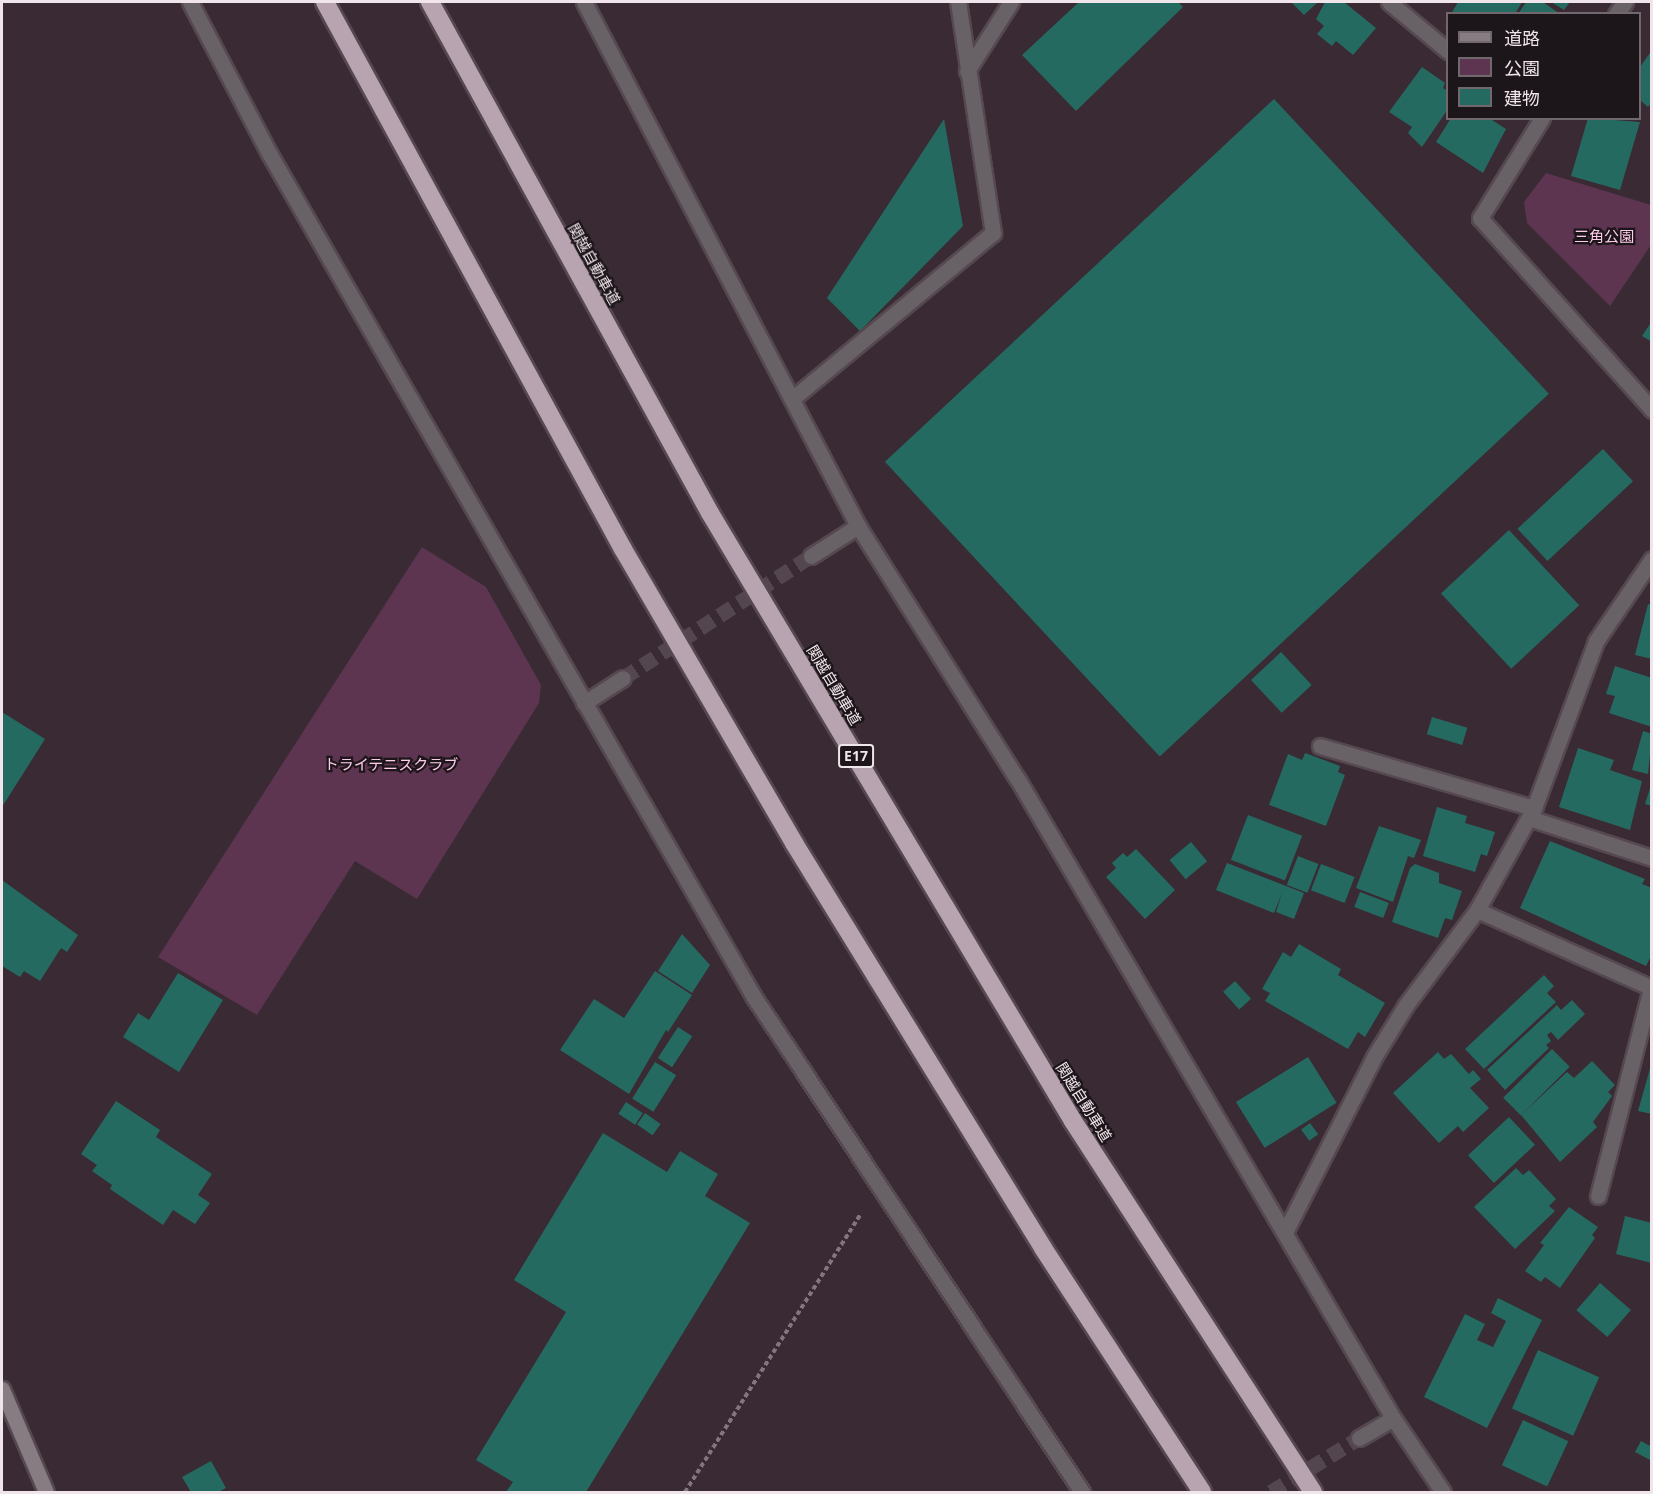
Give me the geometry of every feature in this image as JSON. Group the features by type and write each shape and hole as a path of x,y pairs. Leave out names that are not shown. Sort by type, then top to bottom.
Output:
{"highway":[{"path":"325,2 623,549 788,833 1043,1248 1202,1492"},
{"name":"関越自動車道","path":"430,2 716,523 1073,1122 1313,1492"}],"street":[{"path":"190,2 269,153 754,997 1082,1492"},
{"path":"584,2 858,526 1017,778 1393,1418 1443,1492"},
{"path":"792,399 993,233 958,2"},
{"path":"967,71 1011,2"},
{"path":"1389,2 1446,49"},
{"path":"1536,121 1480,218 1652,410"},
{"path":"811,556 858,526"},
{"path":"1285,1232 1374,1057 1406,1005 1477,910 1531,813 1596,641 1652,559"},
{"path":"584,703 623,678"},
{"path":"1320,746 1531,813 1652,858"},
{"path":"1477,910 1651,988 1598,1196"},
{"path":"2,1389 46,1492"},
{"path":"1359,1438 1393,1418"}],"path":[{"path":"685,1492 879,1186"}],"green space":[{"name":"三角公園","path":"1546,173 1651,205 1651,245 1610,306 1527,223 1524,202"},
{"name":"トライテニスクラブ","path":"422,547 486,587 541,685 539,703 417,899 355,861 257,1015 158,957"}],"building":[{"path":"1079,2 1178,2 1183,7 1076,111 1022,55"},
{"path":"1291,2 1318,2 1304,15"},
{"path":"1325,2 1344,2 1376,28 1353,55 1336,41 1332,46 1317,34 1324,26 1316,19"},
{"path":"1458,2 1522,2 1516,12 1452,12"},
{"path":"1526,2 1543,2 1557,12 1519,12"},
{"path":"1551,2 1570,2 1564,10"},
{"path":"1652,50 1652,102 1648,107 1641,101 1641,66"},
{"path":"1422,67 1445,83 1443,88 1446,90 1446,112 1422,147 1408,133 1412,127 1389,112"},
{"path":"1274,99 1549,394 1160,757 885,462"},
{"path":"944,119 963,226 860,331 827,298"},
{"path":"1450,120 1492,120 1506,129 1483,173 1436,142"},
{"path":"1587,120 1640,122 1620,190 1571,176"},
{"path":"1652,321 1652,342 1642,336"},
{"path":"1603,449 1633,481 1547,561 1517,529"},
{"path":"1509,530 1579,605 1511,669 1441,593"},
{"path":"1648,604 1652,605 1652,659 1635,655"},
{"path":"1281,652 1312,685 1282,713 1251,680"},
{"path":"1615,666 1652,678 1652,727 1609,713 1615,696 1606,694"},
{"path":"2,712 45,739 2,807"},
{"path":"1432,717 1467,728 1462,745 1427,734"},
{"path":"1643,731 1652,734 1648,774 1632,770"},
{"path":"1578,748 1614,760 1610,770 1642,781 1630,830 1559,807"},
{"path":"1305,753 1340,766 1338,772 1345,775 1326,826 1269,805 1288,754 1302,760"},
{"path":"1652,786 1652,806 1645,804"},
{"path":"1437,807 1467,816 1465,823 1495,832 1487,856 1481,854 1475,872 1423,856"},
{"path":"1248,815 1302,836 1285,881 1231,860"},
{"path":"1379,826 1421,840 1414,858 1408,856 1393,902 1356,888"},
{"path":"1550,841 1645,879 1642,884 1652,888 1652,954 1646,966 1520,908"},
{"path":"1191,842 1207,861 1186,879 1170,860"},
{"path":"1136,849 1175,890 1145,919 1106,877 1116,868 1112,863 1123,853 1127,857"},
{"path":"1298,856 1319,864 1307,893 1287,885"},
{"path":"1227,863 1304,893 1294,919 1276,912 1282,893 1274,913 1216,890"},
{"path":"1321,864 1355,877 1345,903 1311,890"},
{"path":"1415,864 1439,873 1439,883 1462,891 1452,920 1445,918 1438,938 1392,922 1410,868"},
{"path":"2,880 78,935 67,952 61,948 40,981 24,971 20,977 2,966"},
{"path":"1360,892 1389,903 1383,918 1354,907"},
{"path":"682,934 710,965 692,993 658,971"},
{"path":"1299,944 1341,969 1338,975 1385,1003 1365,1037 1358,1032 1348,1049 1265,1001 1270,993 1262,989 1283,952 1291,957"},
{"path":"655,971 692,995 668,1032 666,1030 629,1094 560,1050 594,999 624,1018"},
{"path":"178,973 223,1000 179,1072 123,1037 138,1013 149,1020"},
{"path":"1544,975 1554,986 1547,993 1556,1002 1484,1069 1465,1049"},
{"path":"1235,981 1251,999 1239,1010 1223,992"},
{"path":"1572,1000 1585,1014 1558,1040 1551,1032 1547,1035 1551,1041 1546,1045 1549,1048 1505,1090 1487,1070 1557,1005 1561,1010"},
{"path":"678,1027 692,1036 672,1067 658,1058"},
{"path":"1552,1049 1570,1067 1521,1115 1503,1098"},
{"path":"1438,1052 1444,1059 1451,1054 1469,1074 1473,1070 1481,1079 1470,1088 1489,1108 1463,1132 1458,1126 1439,1143 1393,1093"},
{"path":"1308,1057 1337,1103 1265,1148 1236,1102"},
{"path":"1592,1061 1615,1085 1608,1092 1612,1096 1593,1122 1597,1127 1560,1162 1521,1115 1567,1072 1574,1078"},
{"path":"655,1062 676,1075 653,1112 632,1098"},
{"path":"1652,1065 1652,1114 1638,1111"},
{"path":"116,1101 160,1130 156,1137 212,1174 198,1195 210,1203 195,1224 173,1210 163,1225 110,1189 112,1185 92,1171 97,1165 81,1154"},
{"path":"626,1102 643,1113 635,1125 618,1114"},
{"path":"645,1113 661,1124 653,1135 637,1124"},
{"path":"1509,1117 1535,1145 1494,1183 1468,1155"},
{"path":"1310,1123 1318,1134 1309,1141 1301,1129"},
{"path":"603,1133 667,1172 680,1151 718,1174 705,1196 750,1223 586,1492 506,1492 513,1482 476,1460 566,1312 514,1280"},
{"path":"1516,1168 1523,1175 1529,1170 1556,1199 1549,1206 1555,1211 1515,1249 1474,1207"},
{"path":"1569,1207 1598,1227 1592,1235 1595,1238 1560,1288 1545,1277 1541,1282 1525,1271 1544,1245 1540,1243"},
{"path":"1625,1216 1652,1223 1652,1263 1616,1254"},
{"path":"1600,1283 1631,1310 1607,1337 1576,1310"},
{"path":"1498,1298 1542,1320 1487,1428 1424,1397 1465,1314 1485,1324 1477,1340 1493,1347 1506,1321 1491,1313"},
{"path":"1538,1350 1599,1377 1573,1436 1512,1408"},
{"path":"1523,1420 1568,1441 1547,1486 1502,1465"},
{"path":"1641,1441 1652,1447 1652,1461 1635,1452"},
{"path":"211,1461 226,1488 218,1492 191,1492 182,1477"}],"tunnel":[{"path":"623,678 811,556"},
{"path":"1271,1492 1359,1438"}]}
